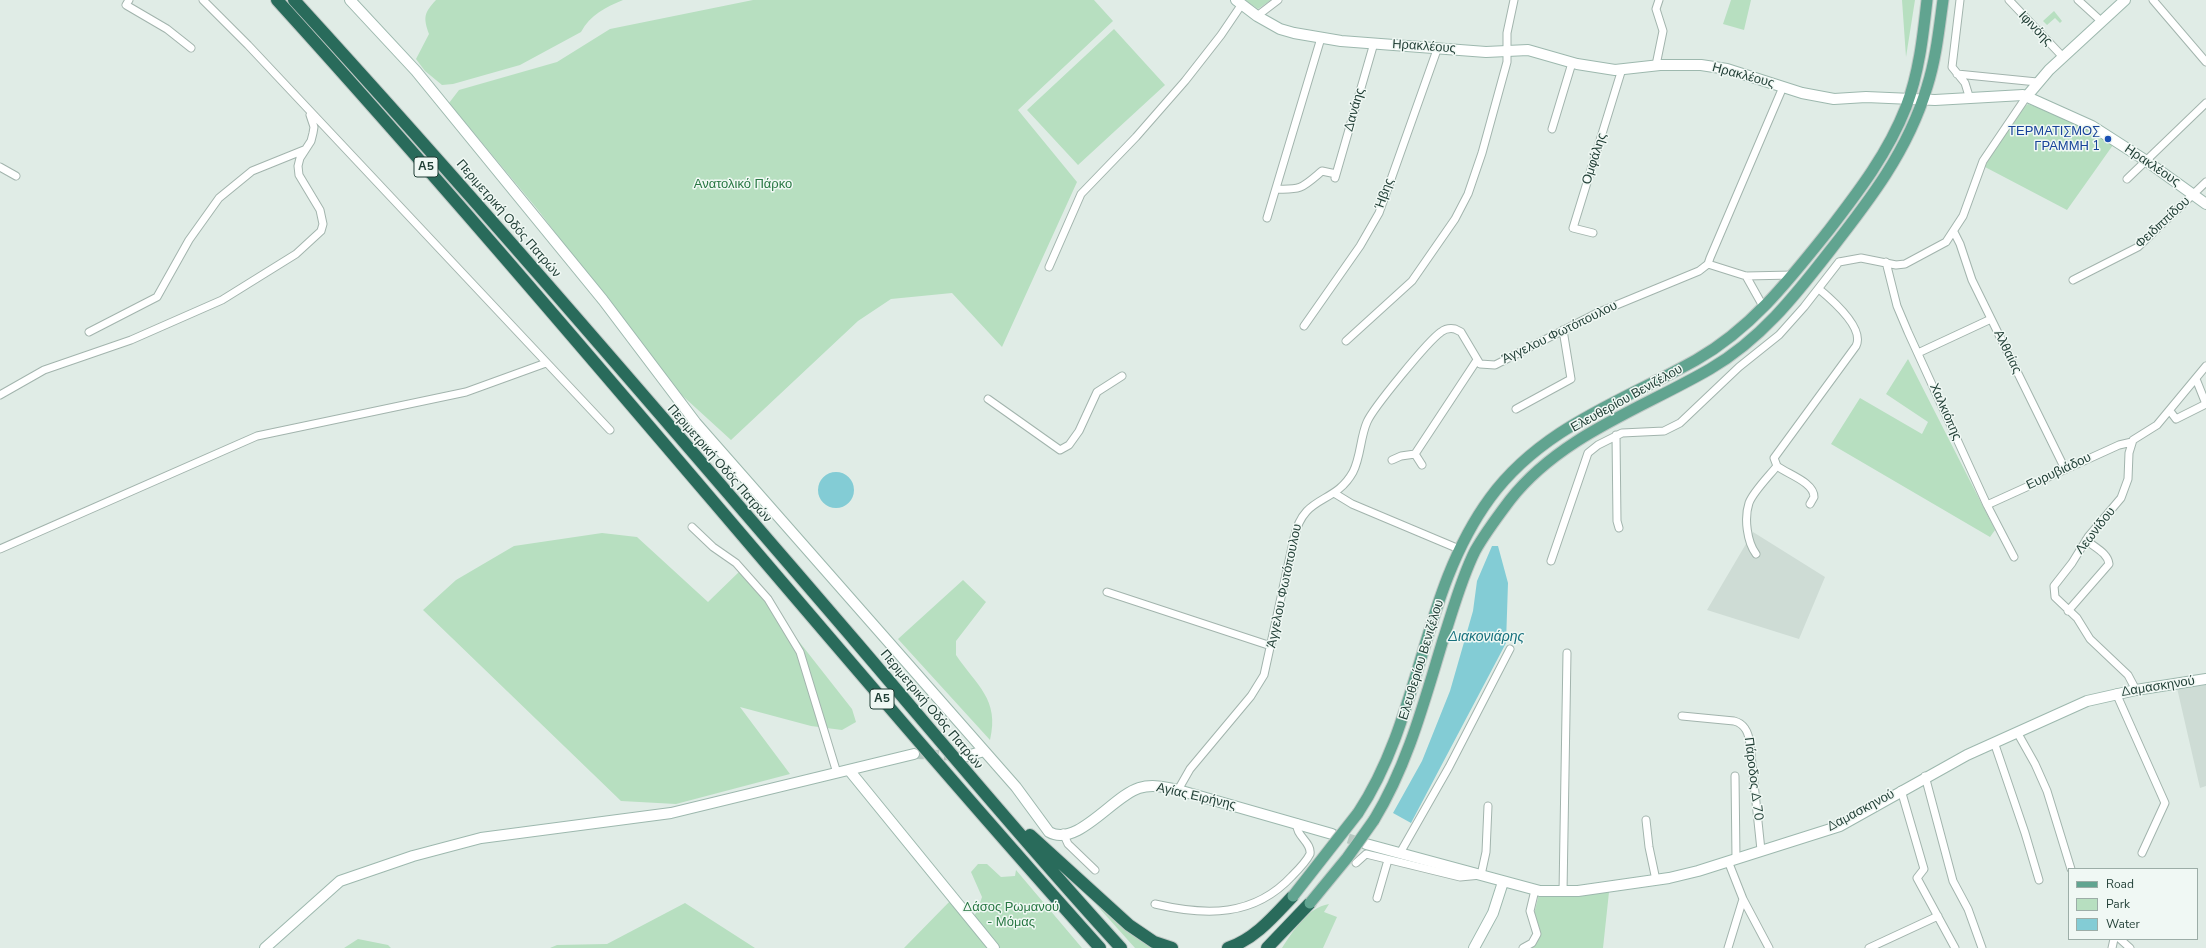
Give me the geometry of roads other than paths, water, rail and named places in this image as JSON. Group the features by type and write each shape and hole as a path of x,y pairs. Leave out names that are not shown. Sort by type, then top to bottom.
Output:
{"highway":[{"name":"Α5","path":"277,0 442,185 661,442 1100,948"},
{"name":"Περιμετρική Οδός Πατρών","path":"294,0 397,112 858,644 979,789 1122,948"},
{"path":"858,644 1014,819 1049,854 1129,925 1154,942 1172,948"},
{"path":"1228,948 1243,942 1255,933 1293,896"},
{"path":"1249,948 1293,896"},
{"path":"1267,948 1310,903"},
{"path":"1278,948 1310,903"}],"main road":[{"name":"Ελευθερίου Βενιζέλου","path":"1293,896 1358,813 1381,773 1398,735 1441,593 1459,549 1477,518 1498,487 1518,467 1551,439 1593,412 1702,356 1732,336 1764,308 1794,275 1874,170 1892,138 1909,99 1919,63 1927,0"},
{"name":"Ελευθερίου Βενιζέλου","path":"1310,903 1347,858 1374,820 1390,792 1412,741 1458,592 1472,558 1493,522 1513,496 1540,470 1569,447 1604,425 1706,371 1744,346 1780,313 1825,257 1893,166 1909,135 1923,100 1933,60 1943,0"}],"street":[{"path":"129,0 126,5 167,29 191,48"},
{"path":"203,0 610,430"},
{"path":"350,0 416,72 527,207 602,300 696,423 1020,792 1049,832 1063,833 1068,844 1095,870"},
{"path":"1257,16 1278,0"},
{"path":"1346,341 1412,281 1455,219 1477,172 1507,62 1507,33 1514,0"},
{"path":"1656,65 1663,31 1656,9 1659,0"},
{"path":"1960,0 1952,67 1965,83 1969,96"},
{"name":"Ιφινόης","path":"2009,0 2062,57"},
{"path":"2078,0 2101,21"},
{"path":"1825,257 1839,262 1861,258 1905,264 1939,247 1954,232 1972,195 1983,161 2027,96 2062,57 2125,0"},
{"path":"2153,0 2206,62"},
{"path":"1049,267 1081,194 1136,137 1185,81 1208,53 1239,2"},
{"name":"Ηρακλέους","path":"1239,2 1257,16 1287,31 1321,38 1486,52 1534,50 1572,63 1599,68 1622,69 1656,65 1685,64 1721,68 1783,87 1816,96 1834,99 1866,97 1923,100 2019,94 2027,96 2092,126 2145,160 2206,204"},
{"path":"1267,218 1321,38"},
{"name":"Δανάης","path":"1276,189 1296,190 1303,187 1322,171 1336,176 1374,43"},
{"name":"Ήβης","path":"1304,326 1360,246 1379,213 1438,47"},
{"path":"1552,129 1572,63"},
{"name":"Ομφάλης","path":"1593,233 1573,228 1622,69"},
{"path":"1957,74 2038,82"},
{"path":"1783,87 1708,264 1746,276 1794,275"},
{"path":"2127,179 2145,160 2206,103"},
{"path":"0,395 44,370 131,340 222,300 296,254 321,230 322,224 320,210 299,175 298,166 304,150 311,141 314,127 312,118 306,108"},
{"path":"89,332 157,297 189,240 219,198 252,171 304,150"},
{"path":"0,167 16,176"},
{"name":"Φειδιππίδου","path":"2073,280 2135,249 2206,182"},
{"name":"Αλθαίας","path":"1954,232 1960,244 1972,280 2065,469"},
{"path":"1551,561 1580,481 1586,455 1598,445 1616,435 1632,431 1664,431 1680,423 1739,367 1779,335 1839,262"},
{"name":"Χαλκιόπης","path":"1886,262 1899,312 1987,505 2014,557"},
{"name":"Άγγελου Φωτόπουλου","path":"1178,790 1190,770 1259,684 1266,671 1298,523 1307,509 1334,493 1345,483 1355,468 1364,429 1371,414 1439,333 1448,329 1458,330 1477,360 1484,365 1494,365 1563,330 1699,271 1708,264"},
{"path":"1746,276 1764,308"},
{"path":"1810,504 1815,496 1811,489 1777,466 1774,460 1778,452 1858,341 1856,331 1838,304 1819,288"},
{"path":"1918,352 1991,319"},
{"path":"1516,409 1571,379 1563,330"},
{"path":"1392,460 1401,456 1415,454 1477,360"},
{"path":"0,549 257,436 466,392 546,363"},
{"path":"2132,442 2153,428 2170,411 2206,366"},
{"path":"988,399 1060,450 1069,445 1078,431 1097,392 1122,376"},
{"path":"2170,411 2176,419 2206,404 2196,379"},
{"path":"1616,435 1617,521 1619,528"},
{"name":"Ευρυβιάδου","path":"1987,505 2119,445 2132,442"},
{"name":"Λεωνίδου","path":"2132,442 2129,453 2128,477 2123,493 2114,508 2086,540 2054,586 2054,596 2077,618 2090,639 2128,675 2136,690"},
{"path":"1415,454 1422,465"},
{"path":"1756,554 1750,546 1749,540 1748,505 1777,466"},
{"path":"1334,493 1352,504 1459,549"},
{"path":"692,527 714,547 736,563 768,599 800,652 836,773"},
{"path":"2068,611 2109,564 2104,553 2086,540"},
{"path":"1107,592 1272,646"},
{"path":"1400,853 1449,767 1510,649"},
{"path":"1563,892 1567,653"},
{"name":"Δαμασκηνού","path":"1503,882 1534,890 1563,892 1656,880 1698,871 1835,827 1925,776 1994,742 2080,704 2136,690 2206,679"},
{"path":"2116,694 2165,804 2142,853"},
{"name":"Πάροδος Δ 70","path":"1682,716 1734,721 1742,724 1747,730 1750,745 1761,850"},
{"path":"2017,732 2035,764 2047,791 2071,868"},
{"path":"1994,742 2026,833 2039,880"},
{"path":"967,756 984,751"},
{"path":"265,948 340,881 413,856 481,838 671,813 914,754"},
{"path":"849,770 994,948"},
{"path":"1734,776 1732,860 1742,899 1769,948"},
{"path":"1925,776 1953,881 1968,909 1982,948"},
{"name":"Αγίας Ειρήνης","path":"1063,833 1083,828 1118,800 1138,788 1158,786 1178,790 1332,834"},
{"path":"1901,790 1924,869 1917,878 1955,948"},
{"path":"1481,875 1486,852 1488,806"},
{"path":"1646,820 1649,847 1656,880"},
{"path":"1155,904 1188,911 1223,911 1246,906 1272,895 1295,873 1310,854 1309,846 1296,830 1296,823"},
{"path":"1366,844 1503,882 1493,913 1474,948"},
{"path":"1356,863 1366,854 1460,877 1481,875"},
{"path":"1378,898 1388,860"},
{"path":"1523,948 1532,942 1537,934 1530,911 1534,890"},
{"path":"1728,948 1742,899"},
{"path":"1869,948 1938,916"},
{"path":"2121,940 2130,948"}],"water":[{"path":"836,472 849,477 854,490 849,503 836,508 823,503 818,490 823,477"},
{"name":"Διακονιάρης","path":"1492,546 1498,546 1508,583 1506,643 1411,823 1393,813 1422,761 1450,691 1473,611 1477,581"}],"tunnel":[{"path":"914,754 967,756"},
{"path":"1334,834 1366,844"}],"place":[{"name":"ΤΕΡΜΑΤΙΣΜΟΣ ΓΡΑΜΜΗ 1","path":"2108,139"}],"park label":[{"name":"Ανατολικό Πάρκο","path":"743,185"},
{"name":"Δάσος Ρωμανού - Μόμας","path":"1011,916"}]}
